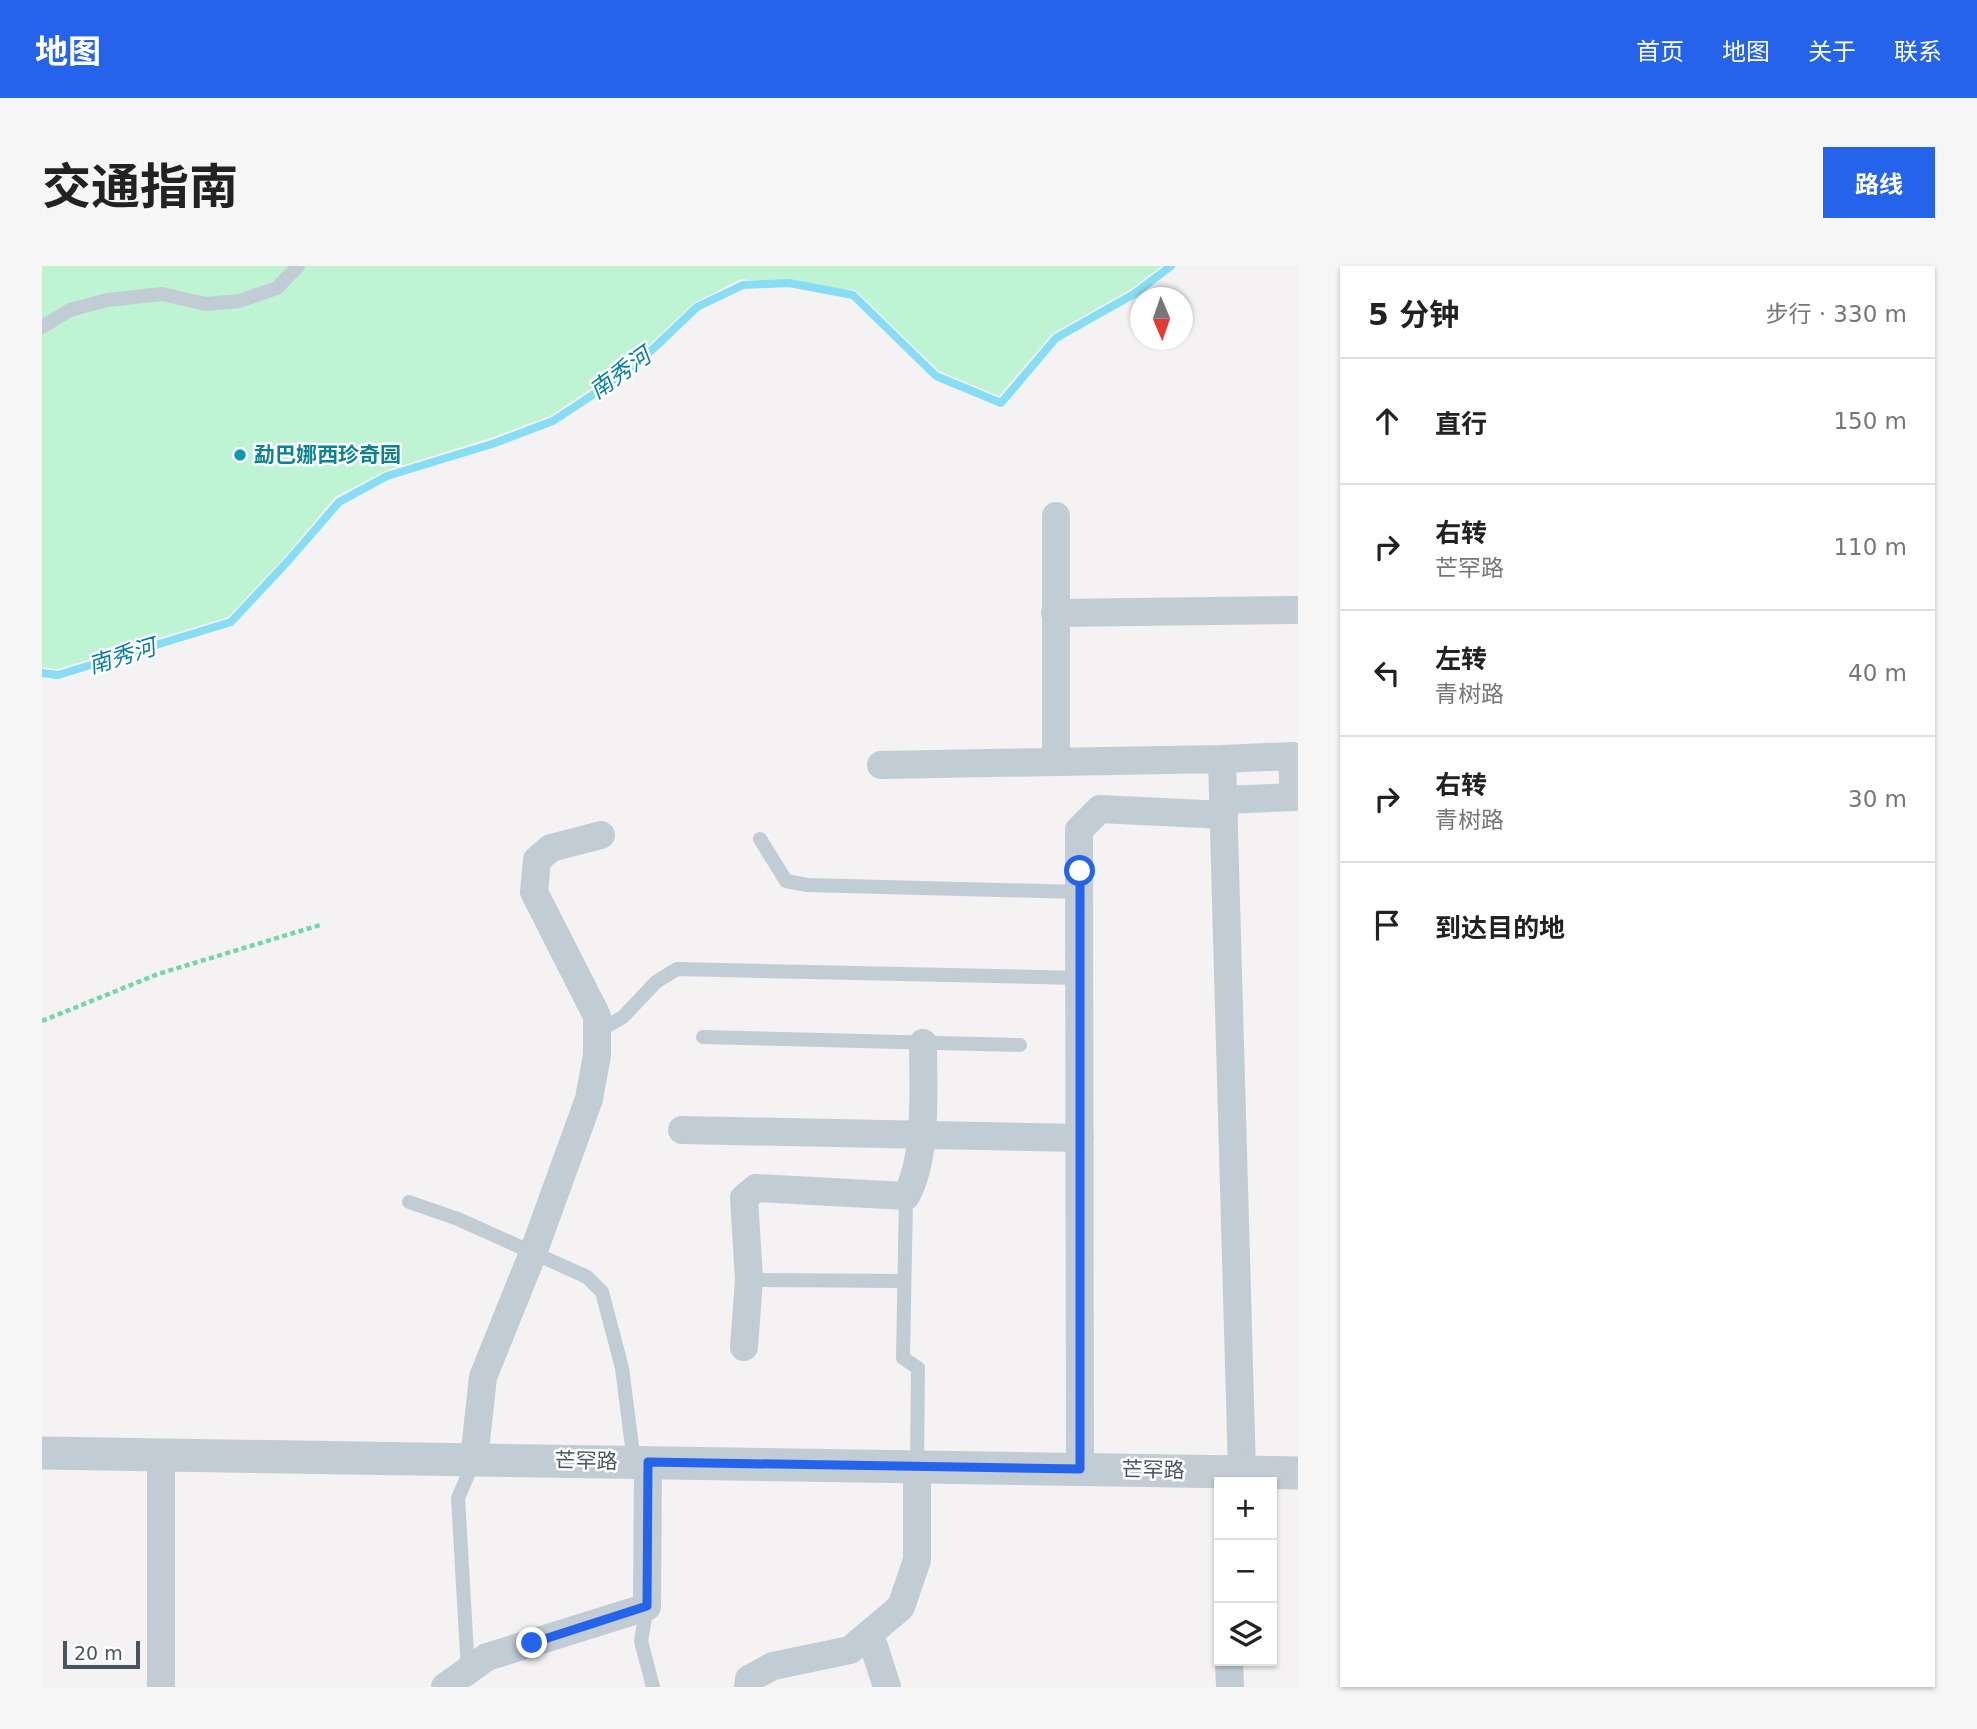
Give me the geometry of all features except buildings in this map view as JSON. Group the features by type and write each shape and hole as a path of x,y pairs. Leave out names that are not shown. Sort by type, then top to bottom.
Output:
{"street":[{"path":"1056,516 1056,762"},
{"path":"1055,613 1298,610"},
{"path":"881,765 1292,756 1294,797 1224,807 1100,809 1080,830 1080,1469"},
{"path":"1222,759 1231,1475"},
{"path":"474,1459 483,1377 533,1253 589,1099 597,1055 597,1016 534,892 537,860 551,848 601,835"},
{"path":"744,1347 749,1280 744,1198 756,1188 906,1196 911,1187 922,1135 923,1043"},
{"path":"681,1130 1080,1138"},
{"name":"芒罕路","path":"42,1453 1080,1469 1231,1475 1298,1473"},
{"path":"161,1454 161,1687"},
{"path":"445,1687 487,1657 647,1606 641,1462"},
{"path":"748,1687 749,1679 772,1666 850,1650 901,1607 917,1560 917,1467"},
{"path":"870,1634 887,1687"},
{"path":"1229,1666 1230,1687"}],"lane":[{"path":"42,327 70,310 107,300 162,294 206,304 239,301 277,288 298,266"},
{"path":"760,839 786,881 807,885 1080,892"},
{"path":"597,1032 623,1017 656,982 677,969 1080,978"},
{"path":"703,1037 1020,1045"},
{"path":"906,1196 903,1358 918,1368 917,1467"},
{"path":"409,1202 458,1219 587,1278 602,1292 622,1368 641,1462"},
{"path":"749,1280 904,1280"},
{"path":"468,1671 458,1498 474,1459"},
{"path":"647,1606 641,1641 653,1687"}],"path":[{"path":"42,1021 158,974 320,925"}],"green space":[{"name":"勐巴娜西珍奇园","path":"42,266 1162,266 1130,290 1052,334 999,396 939,371 855,290 741,279 694,303 649,345 600,383 550,416 385,471 335,497 284,558 228,617 58,669 42,667"}],"waterway":[{"name":"南秀河","path":"42,673 58,675 231,622 339,502 387,476 492,444 553,421 603,388 653,349 697,307 743,285 789,283 853,295 936,376 1001,403 1056,338 1134,294 1171,266"}],"place":[{"name":"勐巴娜西珍奇园","path":"240,455"}],"route":[{"path":"532,1643 647,1606 648,1462 1080,1469 1080,871"}]}
